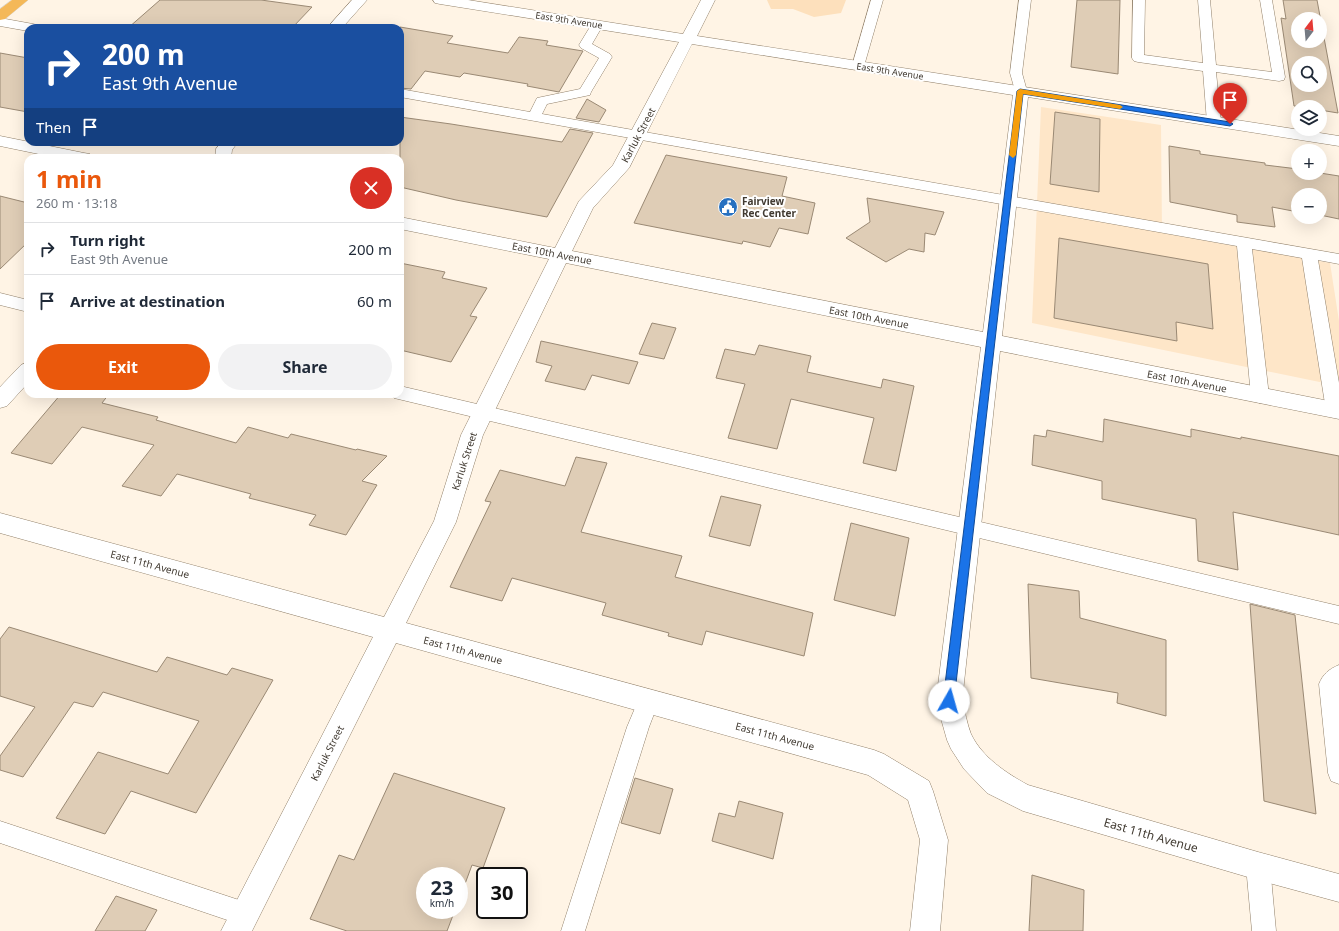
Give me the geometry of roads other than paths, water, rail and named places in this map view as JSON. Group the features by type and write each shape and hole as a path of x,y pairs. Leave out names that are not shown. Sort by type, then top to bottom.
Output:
{"highway":[{"path":"0,16 21,0"}],"street":[{"path":"338,24 360,0"},
{"name":"East 9th Avenue","path":"440,0 1339,141"},
{"name":"Karluk Street","path":"241,922 445,522 472,435 585,204 620,168 708,0"},
{"name":"East 11th Avenue","path":"1020,91 949,701 960,740 974,760 997,783 1023,797 1258,866 1339,888"},
{"path":"0,141 24,146"},
{"path":"25,146 64,154"},
{"name":"East 10th Avenue","path":"404,224 1337,411"},
{"path":"0,400 24,374"},
{"name":"East 11th Avenue","path":"0,523 874,763 919,791 934,840 925,931"}],"lane":[{"path":"858,66 877,0"},
{"path":"1020,91 1016,73 1025,0"},
{"path":"1139,0 1138,58 1279,77 1266,0"},
{"path":"1204,0 1214,122"},
{"path":"0,22 24,26"},
{"path":"534,116 542,101 585,92 606,57 585,45 597,25"},
{"path":"404,94 1339,259"},
{"path":"1244,242 1260,396"},
{"path":"1309,254 1337,411"},
{"path":"0,299 24,305"},
{"path":"404,394 1339,614"},
{"path":"1339,675 1329,684 1339,773"},
{"path":"573,931 638,727 648,701"},
{"path":"0,832 241,922"},
{"path":"1258,866 1264,931"}],"place":[{"name":"Fairview Rec Center","path":"728,207"}]}
